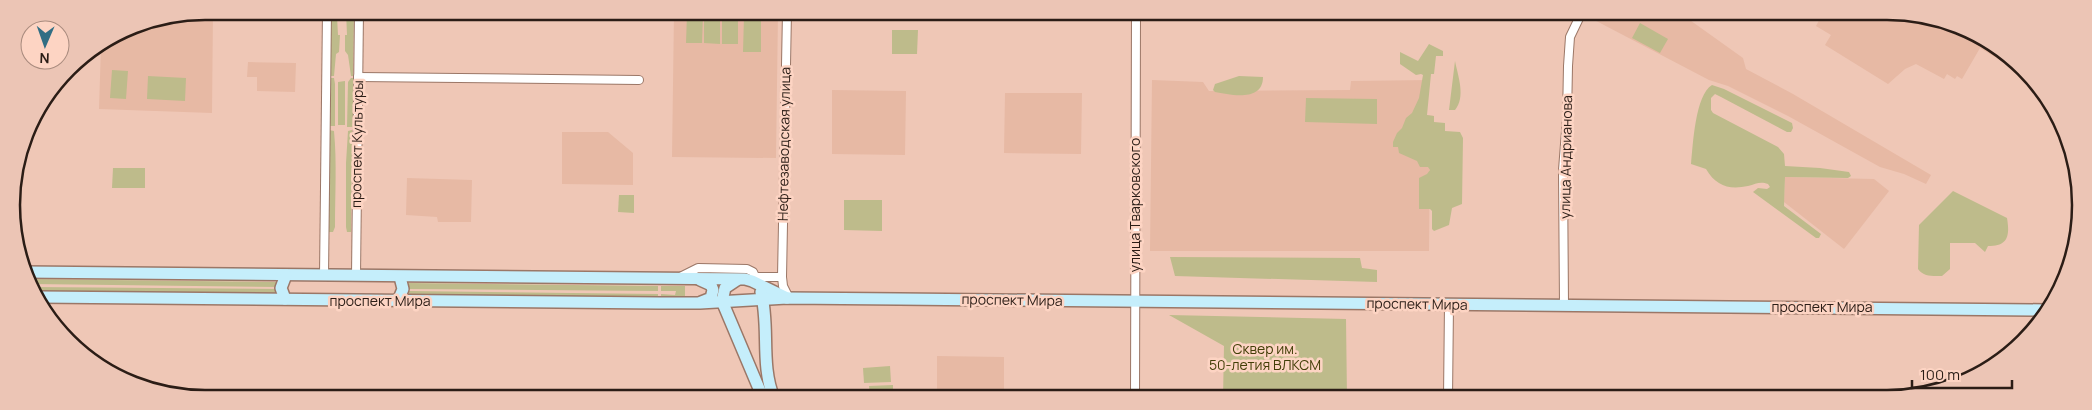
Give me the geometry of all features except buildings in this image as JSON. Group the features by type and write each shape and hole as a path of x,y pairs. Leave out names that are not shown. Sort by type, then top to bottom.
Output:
{"main road":[{"name":"проспект Мира","path":"33,272 674,280 739,279 756,280 783,297"},
{"path":"285,300 281,288 286,275"},
{"path":"398,301 403,289 400,276"},
{"path":"739,279 725,288 722,301 760,390"},
{"path":"700,280 711,286 713,294 706,301 700,303"},
{"path":"756,280 763,304 771,390"},
{"name":"проспект Мира","path":"44,297 700,303 722,301 763,304 783,297 2040,310"}],"street":[{"path":"324,276 327,20"},
{"name":"проспект Культуры","path":"356,276 358,20"},
{"name":"Нефтезаводская улица","path":"783,297 787,20"},
{"name":"улица Тварковского","path":"1135,390 1136,20"},
{"name":"улица Андрианова","path":"1564,306 1563,170 1568,66 1570,37 1578,20"},
{"path":"358,77 640,80"},
{"name":"проспект Мира","path":"674,280 698,268 747,269 753,272 756,280 782,277"},
{"path":"1448,390 1449,304"}],"shaded area":[{"path":"193,20 213,20 212,113 99,109 101,52 123,39 157,26"},
{"path":"674,20 778,20 776,158 672,157"},
{"path":"1594,20 1690,20 1743,58 1746,69 1793,94 1931,175 1926,184 1904,174 1880,167 1788,116 1728,86 1709,80"},
{"path":"1819,20 1899,20 1935,26 1969,39 1990,51 2007,64 1980,48 1962,79 1957,76 1955,79 1947,74 1944,79 1916,64 1905,69 1888,84 1825,45 1831,35 1816,26"},
{"path":"248,62 296,63 295,92 257,91 257,77 247,77"},
{"path":"1152,80 1203,82 1209,91 1350,90 1351,81 1430,80 1426,115 1434,116 1430,138 1429,251 1150,251"},
{"path":"832,90 906,91 905,155 832,154"},
{"path":"1005,93 1082,93 1081,154 1004,153"},
{"path":"562,132 608,132 633,153 633,185 562,184"},
{"path":"1785,177 1874,179 1889,191 1844,249 1784,202"},
{"path":"407,178 472,180 471,222 438,222 437,217 406,215"},
{"path":"937,356 1004,357 1004,390 937,390"}],"green space":[{"path":"331,20 337,20 338,35 340,35 339,52 336,54 334,76 331,76"},
{"path":"346,20 354,20 353,76 351,76 348,55 345,51 345,35 347,35"},
{"path":"687,20 703,20 702,43 686,43"},
{"path":"704,20 720,20 720,44 704,43"},
{"path":"722,20 738,20 738,44 722,44"},
{"path":"744,20 761,20 761,52 743,52"},
{"path":"1640,23 1668,39 1660,53 1632,38"},
{"path":"892,30 918,30 917,54 892,54"},
{"path":"1429,44 1443,51 1443,56 1436,56 1434,74 1431,74 1427,115 1434,116 1434,122 1445,123 1445,131 1460,132 1463,138 1462,204 1452,208 1449,225 1434,231 1432,229 1432,211 1430,209 1419,209 1419,178 1430,170 1428,167 1420,167 1417,161 1399,153 1398,147 1393,147 1397,133 1402,128 1406,118 1412,113 1419,98 1423,75 1416,75 1400,64 1400,52 1418,61"},
{"path":"1455,61 1461,93 1455,110 1449,110"},
{"path":"112,70 128,71 126,99 110,98"},
{"path":"148,76 186,78 185,101 147,99"},
{"path":"1239,76 1263,77 1262,85 1252,94 1245,95 1215,92 1213,90 1215,84"},
{"path":"330,78 334,78 335,84 335,126 329,126"},
{"path":"351,78 354,78 354,127 347,127 348,82"},
{"path":"345,81 345,125 338,125 338,82"},
{"path":"1712,85 1724,89 1792,123 1793,128 1791,132 1787,132 1715,94 1711,98 1711,110 1713,113 1778,147 1784,154 1785,166 1849,172 1851,176 1848,178 1785,177 1784,206 1821,234 1819,238 1816,238 1753,192 1758,188 1767,189 1770,187 1768,184 1760,183 1741,187 1729,187 1719,183 1706,169 1691,164 1698,109 1706,90"},
{"path":"1306,98 1377,99 1377,124 1305,122"},
{"path":"329,130 334,131 335,155 335,227 333,232 329,232"},
{"path":"352,130 351,232 347,232 346,163 348,131"},
{"path":"113,168 145,168 145,188 112,188"},
{"path":"1953,191 2007,218 2008,235 2004,242 1995,246 1988,246 1985,252 1975,243 1950,243 1950,269 1942,276 1926,275 1918,269 1919,225"},
{"path":"619,195 634,195 634,213 618,212"},
{"path":"844,200 882,200 882,231 844,230"},
{"path":"1170,257 1360,258 1362,268 1377,270 1377,282 1175,276"},
{"path":"35,279 279,282 278,287 38,284"},
{"path":"409,283 658,286 658,291 409,289"},
{"path":"661,286 685,286 685,299 661,299 661,294 675,295 676,291 661,291"},
{"path":"39,287 278,289 280,296 42,293"},
{"path":"409,291 658,294 658,299 409,297"},
{"name":"Сквер им. 50-летия ВЛКСМ","path":"1169,315 1346,319 1347,390 1223,390 1224,346"},
{"path":"890,366 891,382 864,383 863,368"},
{"path":"893,385 893,390 869,390 869,386"}]}
